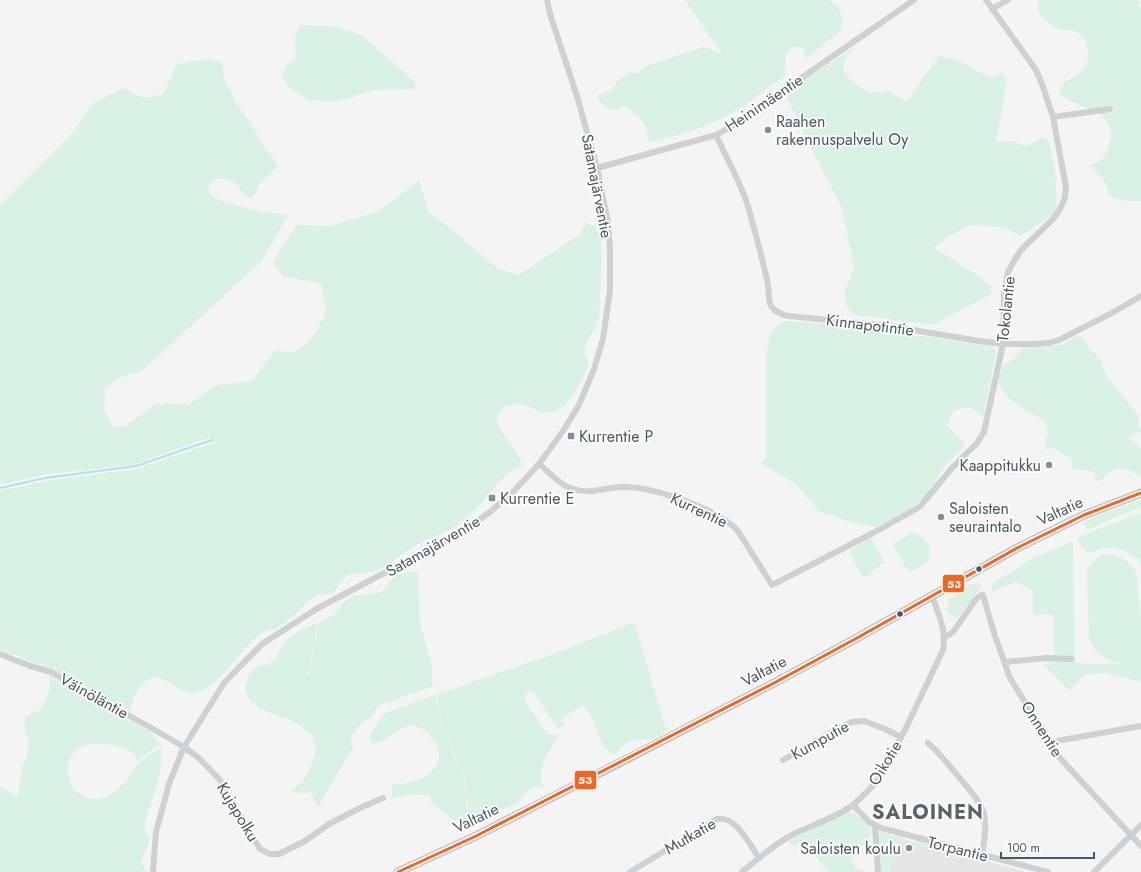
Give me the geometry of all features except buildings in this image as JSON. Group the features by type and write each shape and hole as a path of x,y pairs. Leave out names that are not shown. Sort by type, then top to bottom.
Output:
{"highway":[{"name":"Valtatie","path":"398,872 476,836 781,679 1064,524 1141,493"}],"street":[{"name":"Satamajärventie","path":"153,872 156,832 169,784 184,747 224,683 262,644 318,608 464,531 490,512 539,464 563,431 579,405 594,369 602,339 610,290 608,222 597,168 577,96 550,14 547,0"},
{"name":"Heinimäentie","path":"597,168 716,135 732,126 914,0"},
{"name":"Tokolantie","path":"873,533 922,504 952,468 981,437 985,427 1003,344 1004,294 1008,272 1018,254 1057,214 1065,198 1065,180 1053,117 1046,93 1036,70 986,0"},
{"path":"992,9 1008,0"},
{"path":"1053,117 1110,110"},
{"name":"Kinnapotintie","path":"716,135 749,209 768,285 770,303 772,307 782,315 889,326 1003,344 1034,344 1048,343 1059,340 1090,325 1141,296"},
{"name":"Kurrentie","path":"539,464 560,483 568,488 589,492 617,487 636,488 661,493 689,502 724,519 732,524 738,531 772,585 873,533"},
{"name":"Onnentie","path":"944,638 953,632 978,596 983,595 994,633 1010,678 1059,757 1141,846"},
{"name":"Oikotie","path":"742,872 759,858 791,836 853,805 879,778 901,737 943,650 943,630 932,596"},
{"name":"Väinöläntie","path":"0,654 30,666 51,672 184,747"},
{"path":"1005,662 1047,658 1071,659"},
{"name":"Kumputie","path":"783,760 852,722 864,721 901,737"},
{"path":"1051,742 1141,726"},
{"path":"928,743 935,749 960,779 982,809 985,825 982,855"},
{"name":"Kujapolku","path":"184,747 199,758 220,780 260,849 270,854 279,854 305,841 329,824 383,798"},
{"name":"Torpantie","path":"853,805 864,818 876,826 911,837 1048,872"},
{"name":"Mutkatie","path":"630,872 717,819 722,818 729,820 739,829 759,858"},
{"path":"1094,872 1141,825"},
{"path":"876,826 878,872"}],"shaded area":[{"name":"Saloisten koulu","path":"880,833 1024,871 1024,872 880,872"}],"green space":[{"path":"685,0 829,0 838,7 843,21 840,31 806,59 802,48 794,47 786,53 786,75 751,101 724,118 694,130 649,143 647,130 637,115 622,106 614,110 608,109 601,103 597,95 611,91 620,78 624,77 630,72 638,73 644,67 703,47 722,54"},
{"path":"1038,0 1138,0 1141,2 1138,6 1141,8 1141,201 1124,200 1111,197 1108,194 1107,185 1105,182 1091,167 1091,164 1100,161 1106,154 1111,134 1106,120 1098,113 1113,111 1114,108 1105,106 1090,109 1073,102 1059,93 1059,89 1062,85 1079,72 1086,64 1088,50 1083,37 1077,31 1058,29 1044,19 1038,9"},
{"path":"300,25 339,27 363,36 415,82 415,89 374,90 350,98 327,102 309,100 289,88 282,77 286,66 295,59 295,36"},
{"path":"859,45 844,62 843,70 846,75 856,84 868,91 878,93 887,90 907,101 939,56 963,62 984,75 996,76 1002,73 1007,82 996,142 1014,141 1020,145 1026,146 1033,144 1042,137 1047,139 1050,146 1055,173 1057,208 1050,217 1020,236 1005,227 968,225 933,247 977,275 991,287 991,294 934,325 854,315 848,308 844,294 854,268 842,207 809,145 787,97 798,83"},
{"path":"211,59 222,62 224,78 238,106 279,166 259,184 257,192 251,199 244,195 234,181 217,178 209,185 208,191 220,201 258,211 288,215 262,260 250,272 143,370 119,378 105,389 104,410 113,427 126,426 154,405 169,403 189,405 206,392 219,385 252,381 274,351 294,352 306,344 316,331 325,311 326,303 323,297 322,284 283,276 273,262 296,225 330,226 377,212 419,181 429,213 455,232 498,269 519,275 579,235 586,222 601,230 602,255 599,317 585,346 584,352 588,360 588,366 575,392 565,405 554,412 544,413 527,406 516,404 504,407 498,414 497,421 500,429 520,459 523,467 515,469 507,475 462,522 452,529 412,547 384,567 372,572 354,574 345,577 332,593 314,597 277,628 261,633 245,648 213,684 204,690 195,693 187,693 161,678 155,677 149,679 137,691 130,712 53,669 0,650 0,491 51,480 136,469 214,443 210,437 134,465 47,474 0,485 0,205 71,135 94,102 124,88 135,95 148,98 164,93 175,67 182,63"},
{"path":"785,321 842,325 992,346 997,353 983,418 970,408 954,410 947,425 965,446 944,467 927,494 917,504 889,521 875,527 847,521 819,511 801,490 787,478 761,464 766,457 766,357 769,341 773,331"},
{"path":"1080,335 1100,359 1106,375 1139,416 1138,425 1141,431 1129,437 1141,449 1141,477 1126,470 1118,469 1110,472 1098,482 1093,471 1072,469 1072,459 1053,448 1045,450 1047,429 1045,424 1034,414 1013,402 998,382 1002,365 1014,358 1023,347 1062,345"},
{"path":"1141,499 1141,507 1088,529 1084,525 1083,522"},
{"path":"1141,513 1141,567 1138,559 1124,550 1106,547 1093,552 1087,552 1080,546 1078,537"},
{"path":"910,532 919,535 925,540 929,546 930,553 924,564 917,569 908,571 893,544 904,538"},
{"path":"871,538 884,562 866,577 861,575 849,551"},
{"path":"1073,541 1075,663 1122,664 1098,653 1089,639 1087,570 1093,561 1102,555 1114,554 1124,559 1134,568 1137,577 1141,622 1141,682 1106,673 1086,674 1069,691 1043,664 1054,661 1053,614 1033,615 1033,592 1016,581 992,592 992,584 1033,558"},
{"path":"418,571 420,625 432,666 433,686 378,706 370,718 359,725 351,737 353,747 318,807 312,792 289,793 303,781 309,771 315,754 315,743 309,732 299,725 262,709 257,706 257,703 252,703 245,690 246,682 250,674 257,666 272,662 291,636 317,623 308,677 316,640 318,623 334,615 345,601 352,596 378,593 385,589 397,575 406,572"},
{"path":"976,582 980,584 980,588 961,614 956,618 947,613 946,610 949,599 961,593 966,587"},
{"path":"633,623 635,624 665,726 668,730 653,739 628,742 616,754 613,755 602,742 595,726 596,724 583,704 562,719 565,724 558,729 535,694 529,691 525,694 525,701 547,734 559,735 542,766 541,777 543,787 531,789 510,808 490,810 483,813 470,824 466,778 457,762 451,743 443,728 436,695 556,653"},
{"path":"46,675 151,732 160,744 137,761 135,755 120,747 99,744 88,745 78,749 71,756 68,765 72,784 77,792 85,798 100,799 118,789 125,782 139,762 161,747 162,755 159,774 154,796 145,823 145,832 150,841 141,861 147,872 0,872 0,787 18,797 22,767 28,750 28,741 25,732 25,716 36,711 40,711 50,689 50,678"},
{"path":"435,695 443,729 450,743 456,762 465,778 465,791 470,825 459,823 448,816 430,801 430,796 413,794 391,798 392,784 406,783 422,778 429,774 438,763 439,753 437,747 425,731 419,727 410,725 378,743 372,743 369,738 383,714"},
{"path":"850,812 855,814 870,826 870,837 866,843 855,850 851,858 855,868 867,872 828,872 803,840 794,847 789,843 789,840"},
{"path":"881,832 905,839 904,843 898,842 890,872 880,872 879,837"},
{"path":"915,840 958,852 958,857 913,845"}],"waterway":[{"path":"0,488 45,478 136,466 212,440"}],"transit line":[{"name":"53","path":"398,872 476,836 774,683 1019,547 1084,515 1141,493"}],"place":[{"name":"Raahen rakennuspalvelu Oy","path":"768,130"},
{"name":"Kurrentie P","path":"571,436"},
{"name":"Kaappitukku","path":"1049,465"},
{"name":"Kurrentie E","path":"492,498"},
{"name":"Saloisten seuraintalo","path":"941,517"},
{"name":"Saloisten koulu","path":"909,848"}],"district":[{"name":"SALOINEN","path":"928,812"}]}
